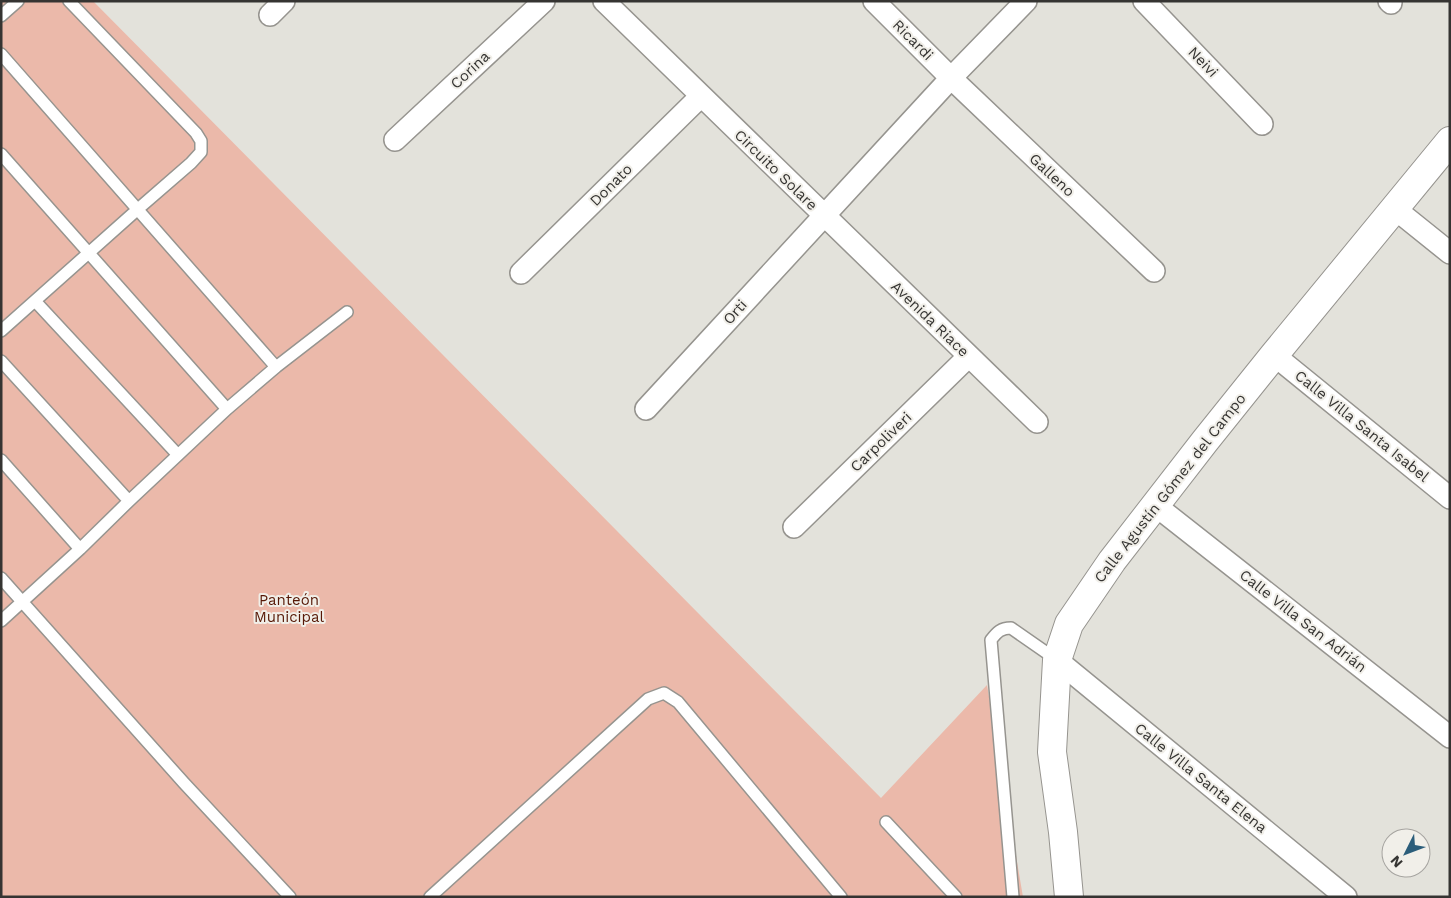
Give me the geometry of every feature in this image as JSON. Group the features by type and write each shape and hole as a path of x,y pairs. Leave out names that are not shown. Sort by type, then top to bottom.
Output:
{"street":[{"name":"Corina","path":"395,140 544,1"},
{"name":"Circuito Solare","path":"604,1 823,216 951,78 1026,1"},
{"name":"Ricardi","path":"874,1 951,78"},
{"name":"Neivi","path":"1144,1 1262,124"},
{"name":"Galleno","path":"951,78 1154,271"},
{"name":"Donato","path":"521,273 701,96"},
{"name":"Calle Agustín Gómez del Campo","path":"1069,897 1063,832 1052,752 1057,660 1069,624 1112,561 1274,354 1450,141"},
{"path":"1394,208 1450,253"},
{"name":"Avenida Riace","path":"823,216 1037,422"},
{"name":"Orti","path":"646,409 823,216"},
{"name":"Calle Villa Santa Isabel","path":"1274,354 1450,498"},
{"name":"Carpoliveri","path":"794,527 969,356"},
{"name":"Calle Villa San Adrián","path":"1155,505 1450,737"},
{"name":"Calle Villa Santa Elena","path":"1057,660 1346,897"}],"lane":[{"path":"1,16 18,1"},
{"path":"1,331 191,163 201,152 201,141 196,133 69,1"},
{"path":"1,54 276,367"},
{"path":"1,154 227,409"},
{"path":"35,301 178,455"},
{"path":"1,621 80,549 128,501 227,409 276,367 347,312"},
{"path":"1,361 128,501"},
{"path":"1,460 80,549"},
{"path":"1,578 184,783 290,897"},
{"path":"1013,897 991,640 997,632 1004,628 1011,628 1057,660"},
{"path":"430,897 648,699 664,693 678,702 841,897"},
{"path":"886,822 956,897"}],"green space":[{"name":"Panteón Municipal","path":"1,1 93,1 881,798 987,685 1023,897 1,897"}]}
